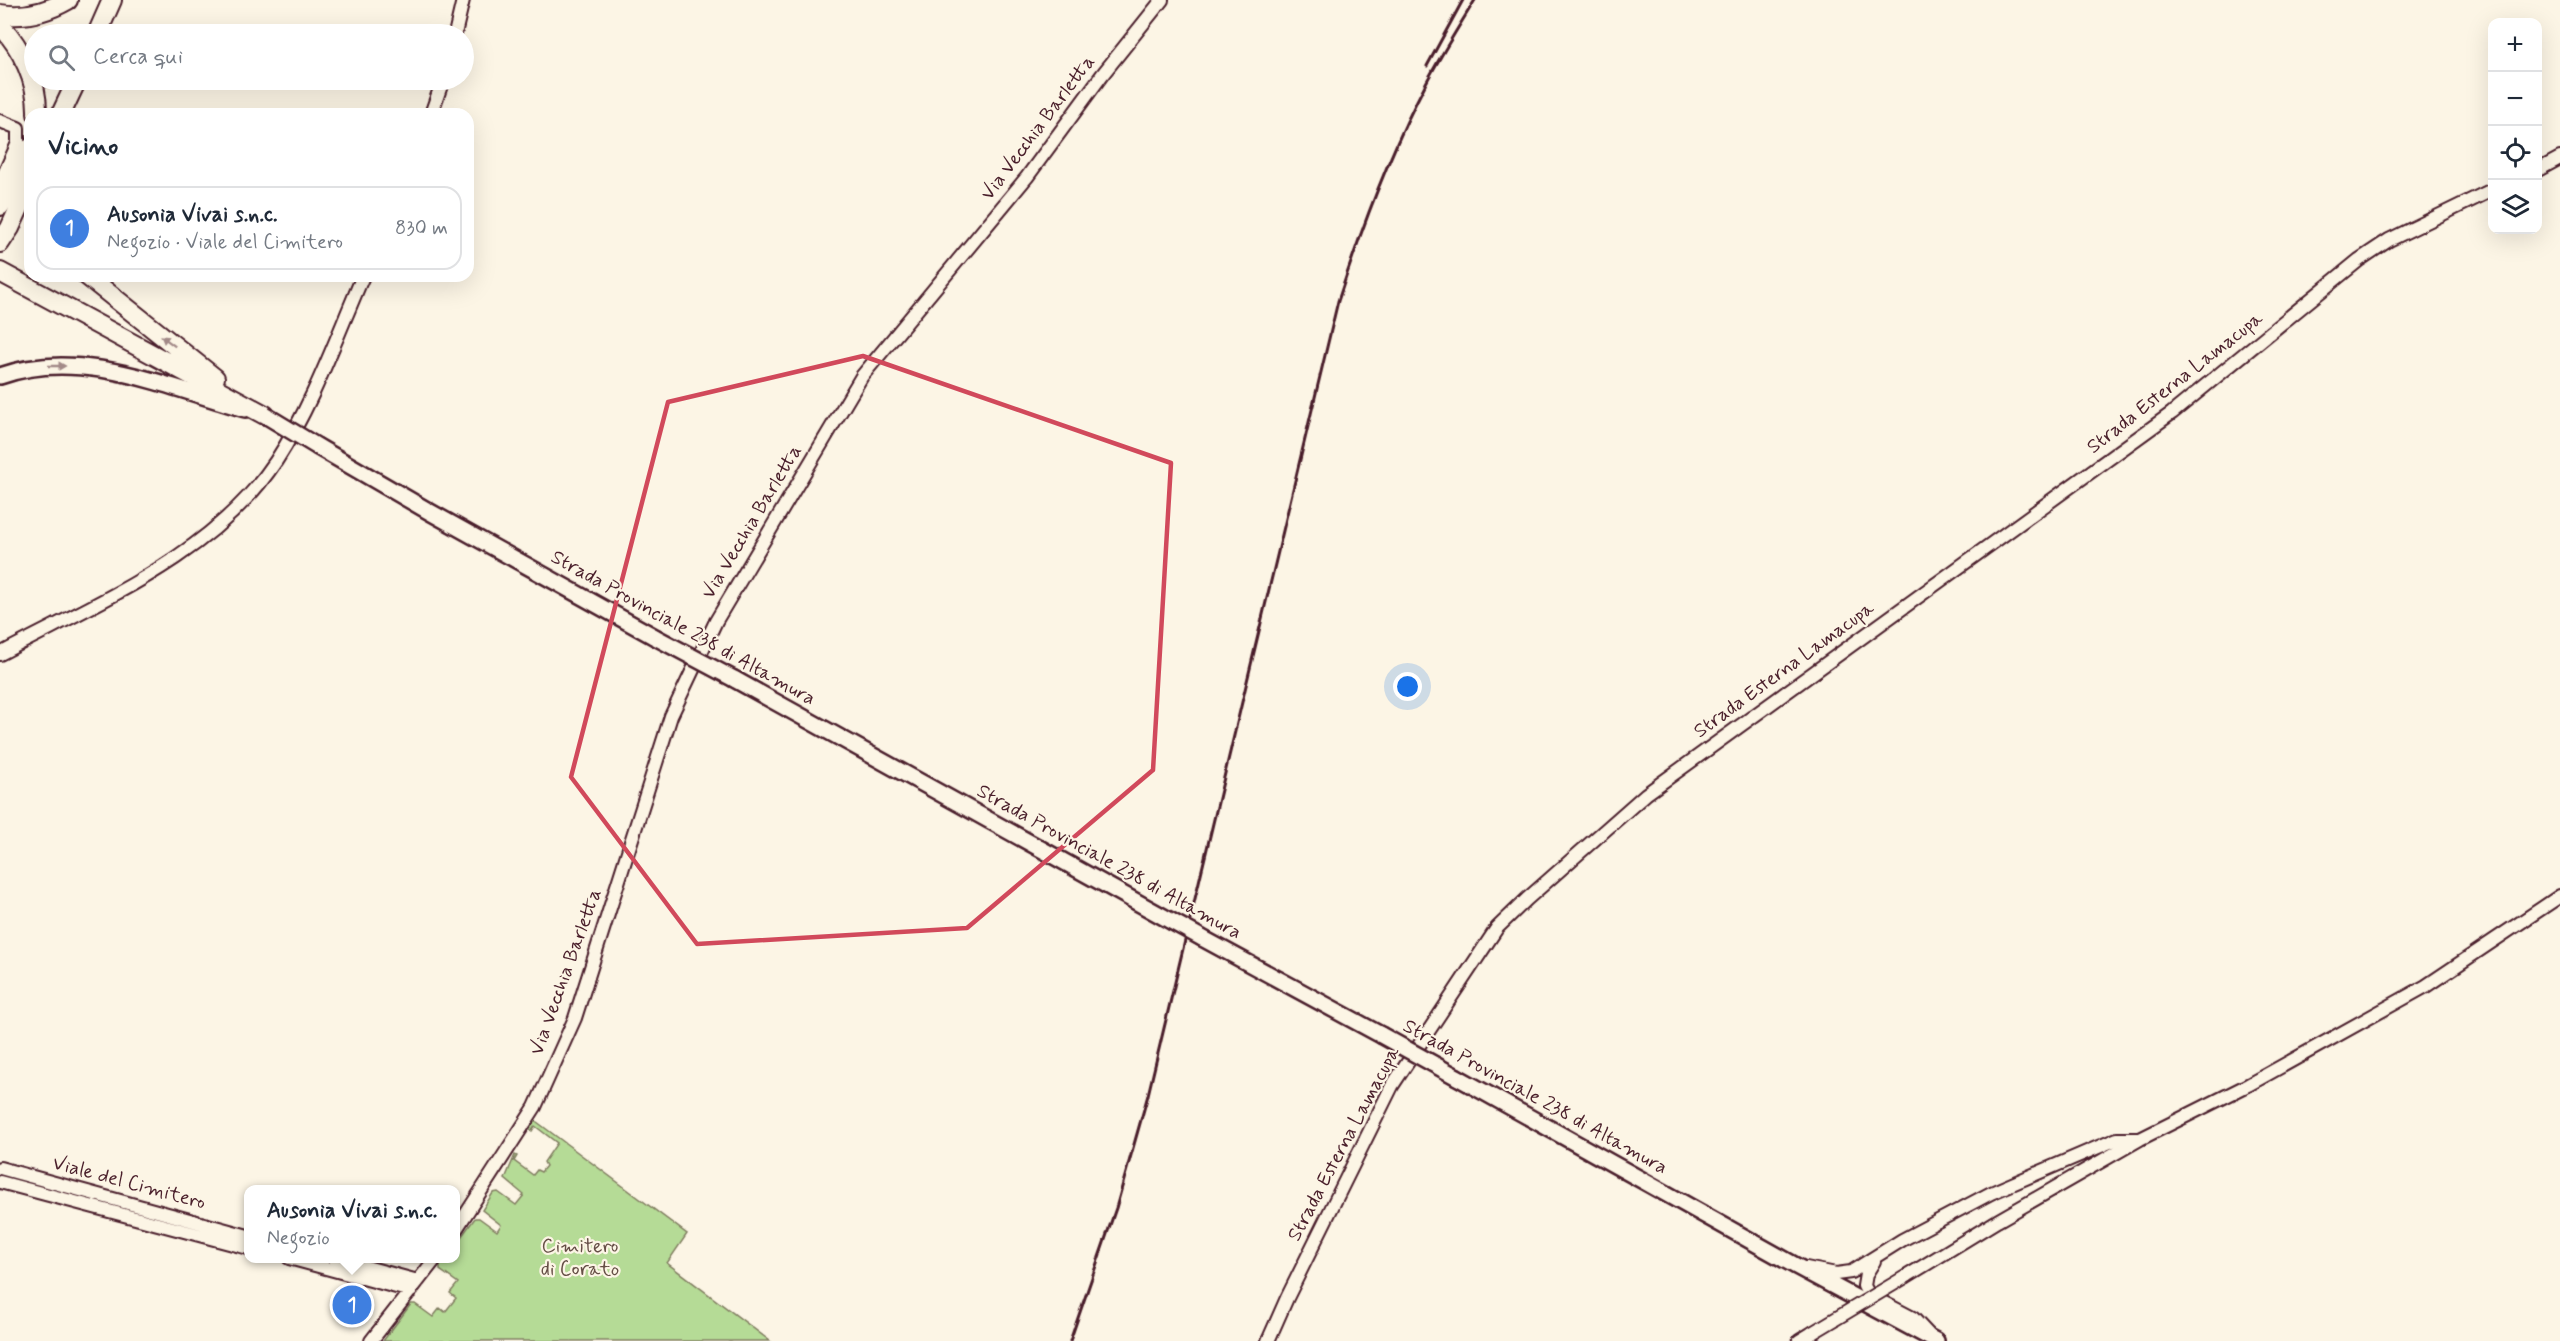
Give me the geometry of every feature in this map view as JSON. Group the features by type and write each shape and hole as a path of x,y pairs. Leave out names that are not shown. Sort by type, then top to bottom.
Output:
{"highway":[{"path":"0,14 19,16 47,10 68,0"},
{"path":"90,24 101,0"},
{"path":"101,24 112,0"},
{"path":"0,25 19,49 24,61"},
{"path":"35,90 37,108"},
{"path":"55,108 63,90"},
{"path":"64,108 72,90"},
{"path":"0,206 24,160"},
{"path":"0,221 24,176"},
{"path":"0,243 10,228 24,197"},
{"path":"0,272 265,415"},
{"path":"94,282 265,415"}],"main road":[{"name":"Strada Provinciale 238 di Altamura","path":"0,376 23,369 59,365 105,369 265,415 512,559 1935,1341"}],"street":[{"path":"457,24 463,0"},
{"name":"Via Vecchia Barletta","path":"460,1225 535,1107 575,1018 671,716 716,621 862,376 1027,177 1102,75 1162,0"},
{"path":"433,108 439,90"},
{"path":"0,121 18,128 18,143 0,183"},
{"path":"2542,168 2560,158"},
{"name":"Strada Esterna Lamacupa","path":"1269,1341 1287,1298 1392,1086 1497,928 1527,898 1646,794 2172,413 2359,260 2389,240 2488,192"},
{"path":"0,654 155,571 189,548 251,493 276,460 296,427 360,282"},
{"path":"1799,1341 1997,1221 2140,1139 2248,1085 2414,993 2560,896"},
{"path":"1796,1266 1836,1274 1851,1272 1902,1240 1991,1193 2117,1139 2140,1139"},
{"name":"Viale del Cimitero","path":"0,1168 244,1235"},
{"name":"Viale del Cimitero","path":"0,1176 244,1241"},
{"path":"0,1182 244,1247"},
{"path":"1875,1259 1865,1280 1864,1286 1869,1295 1912,1318 1935,1341"},
{"path":"311,1263 414,1286"},
{"path":"329,1263 414,1286"},
{"path":"347,1263 414,1286"},
{"path":"371,1341 432,1263"}],"highlighted area":[{"path":"863,356 1171,463 1153,770 967,928 697,944 571,777 668,402"}],"green space":[{"name":"Cimitero di Corato","path":"533,1119 687,1234 667,1263 770,1341 383,1341 411,1304 415,1304 433,1317 440,1308 445,1312 456,1298 450,1293 458,1283 440,1270 440,1264 460,1263 460,1239 475,1218 479,1218 497,1231 501,1225 482,1210 493,1193 498,1192 516,1205 524,1195 505,1179 515,1155 517,1156 514,1161 533,1175 537,1170 541,1172 546,1166 544,1162 557,1143 535,1126 532,1131 528,1129"}],"railway":[{"path":"1427,66 1463,0"},
{"path":"1070,1341 1116,1208 1148,1095 1338,301 1367,218 1400,136 1432,73 1475,0"}],"place":[{"name":"Ausonia Vivai s.n.c.","path":"352,1305"}]}
